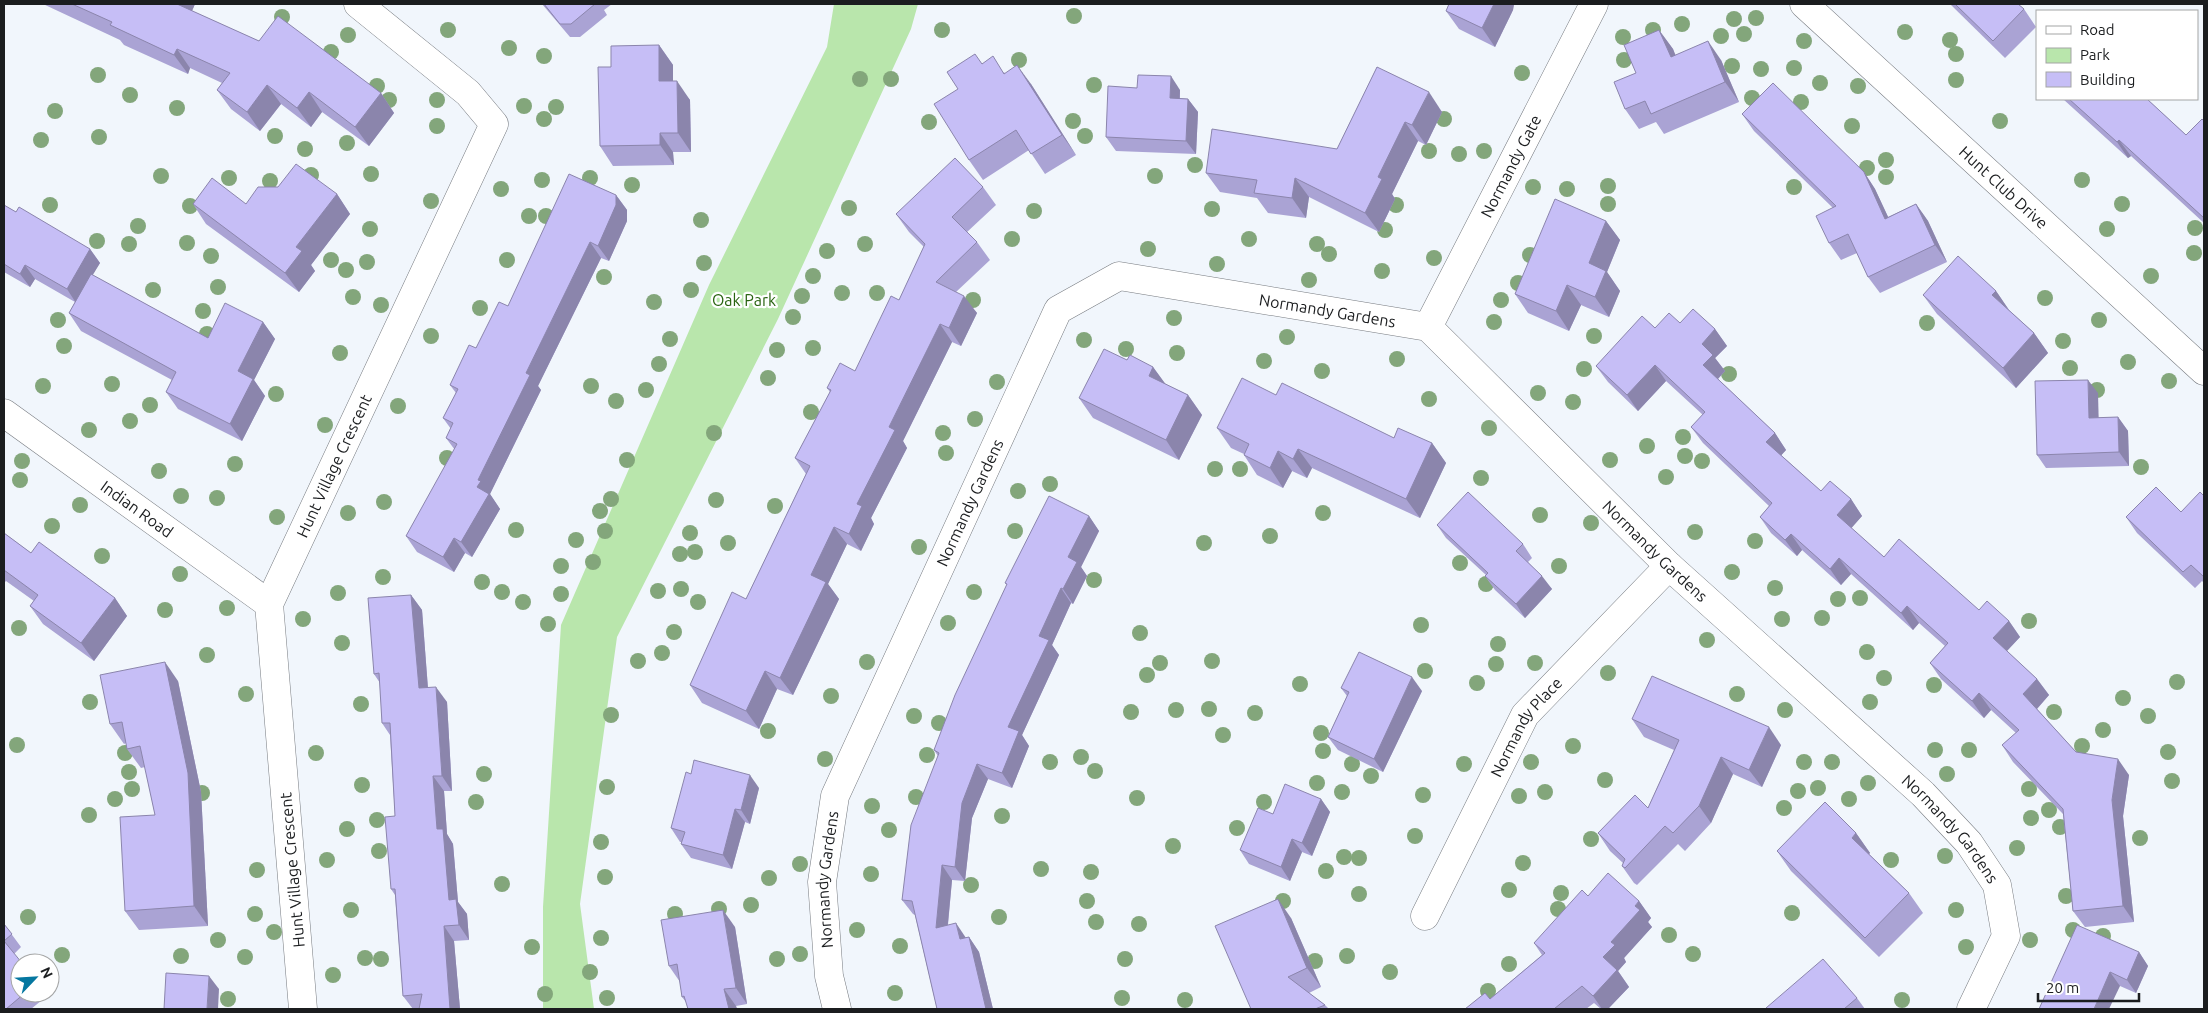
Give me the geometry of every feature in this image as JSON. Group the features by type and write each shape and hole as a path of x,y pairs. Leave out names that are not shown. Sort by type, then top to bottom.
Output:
{"street":[{"name":"Hunt Village Crescent","path":"303,1009 269,604 494,124 468,93 358,4"},
{"name":"Normandy Gate","path":"1428,327 1594,4"},
{"name":"Hunt Club Drive","path":"1804,4 2204,371"},
{"name":"Normandy Gardens","path":"837,1009 829,976 822,882 835,796 1058,310 1119,276 1428,327 1669,566 1923,794 1969,843 1997,885 2006,936 1971,1009"},
{"name":"Indian Road","path":"4,412 269,604"},
{"name":"Normandy Place","path":"1425,916 1526,715 1669,566"}],"green space":[{"name":"Oak Park","path":"834,4 918,4 911,29 778,319 617,637 580,904 594,1009 543,1009 543,907 561,625 709,285 827,47"}],"building":[{"path":"72,4 177,4 259,41 278,16 381,93 355,127 309,92 297,108 267,85 247,112 217,90 230,73 177,49 174,55 110,25 112,22"},
{"path":"544,4 595,4 571,24 560,24"},
{"path":"1449,4 1494,4 1482,28 1446,11"},
{"path":"1955,4 2018,4 2024,9 1993,41"},
{"path":"1659,30 1671,57 1708,41 1725,82 1651,114 1645,101 1625,109 1614,82 1636,73 1624,45"},
{"path":"659,45 659,81 677,81 678,133 660,133 660,145 600,146 598,67 611,67 611,46"},
{"path":"975,54 982,64 993,56 1004,74 1017,65 1062,135 1031,154 1016,130 969,160 934,104 958,89 947,72"},
{"path":"1377,67 1429,92 1412,125 1405,122 1378,177 1382,179 1365,213 1295,178 1292,198 1254,193 1257,180 1206,173 1212,129 1337,149"},
{"path":"1138,75 1171,76 1170,98 1188,99 1186,141 1106,137 1108,86 1137,88"},
{"path":"1773,83 1864,172 1885,219 1916,204 1935,245 1868,277 1848,234 1829,243 1816,216 1836,206 1742,114"},
{"path":"2070,100 2148,100 2186,135 2202,119 2204,121 2204,218 2119,140 2117,142"},
{"path":"955,158 983,187 952,217 977,242 936,282 964,296 949,328 940,324 889,427 895,430 857,504 862,506 849,534 834,527 811,575 826,582 780,678 765,671 746,711 690,685 732,592 746,599 810,466 795,458 831,390 827,388 840,363 855,371 891,296 899,300 925,244 896,214"},
{"path":"296,164 337,194 296,247 302,251 285,273 193,204 212,178 246,204 258,187 278,187"},
{"path":"569,174 616,195 616,205 598,246 590,242 526,373 530,375 478,480 481,481 477,487 489,494 461,542 454,538 443,557 406,536 457,444 446,438 453,423 443,418 458,389 450,385 469,345 476,348 499,302 508,306"},
{"path":"1555,199 1606,221 1589,263 1606,271 1595,297 1567,285 1556,311 1515,294"},
{"path":"4,205 16,212 19,207 90,249 67,289 25,265 20,274 4,264"},
{"path":"1958,256 1996,291 1992,295 2034,333 2003,368 1923,295"},
{"path":"91,274 208,338 225,303 263,322 238,371 253,379 230,424 166,392 176,372 69,313"},
{"path":"1693,309 1715,329 1702,344 1713,355 1703,365 1775,433 1766,442 1821,491 1830,481 1851,499 1837,515 1884,557 1899,539 1979,610 1987,601 2009,621 1993,638 2037,679 2023,694 2076,752 2118,759 2112,800 2123,906 2073,911 2063,809 2002,745 2019,730 1979,693 1972,701 1930,663 1948,643 1907,606 1901,613 1839,558 1830,569 1791,534 1785,540 1760,517 1772,503 1691,427 1705,412 1655,365 1627,395 1596,366 1642,316 1655,328 1669,313 1680,323"},
{"path":"1104,349 1127,360 1130,355 1153,367 1149,376 1188,395 1166,440 1079,398"},
{"path":"1242,378 1276,395 1282,383 1394,438 1398,428 1432,443 1406,499 1298,449 1293,459 1278,451 1270,468 1244,455 1249,444 1217,428"},
{"path":"2088,380 2089,418 2118,417 2119,452 2037,455 2035,381"},
{"path":"2156,487 2181,512 2200,492 2204,496 2204,577 2191,565 2183,572 2126,517"},
{"path":"1468,492 1523,544 1516,551 1542,576 1516,604 1485,576 1488,573 1437,525"},
{"path":"1049,496 1089,516 1068,557 1077,562 1063,589 1061,588 1039,636 1049,640 1008,727 1019,731 1002,773 977,764 962,803 955,867 942,865 936,928 956,923 960,939 969,937 986,1009 937,1009 912,901 902,900 911,825 939,753 934,750 955,695 1007,584 1005,583"},
{"path":"4,533 31,553 39,542 115,598 81,643 30,606 38,595 4,570"},
{"path":"411,595 419,688 436,687 442,776 433,776 437,829 443,829 449,900 456,899 459,925 444,926 450,1009 419,1009 422,994 403,996 395,889 391,889 385,817 395,816 390,723 382,723 379,673 374,674 368,598"},
{"path":"1359,652 1412,677 1374,759 1328,737 1349,692 1341,688"},
{"path":"165,662 188,773 194,906 125,911 120,817 155,815 140,746 127,749 122,722 110,724 100,675"},
{"path":"1652,676 1769,727 1749,770 1721,757 1699,806 1673,833 1665,826 1625,868 1622,866 1625,859 1598,833 1635,795 1648,808 1679,740 1632,719"},
{"path":"694,760 750,775 741,810 735,809 723,855 681,844 685,832 671,828 686,772 691,774"},
{"path":"1285,784 1321,799 1302,843 1292,839 1281,867 1240,850 1258,808 1273,814"},
{"path":"1825,802 1856,833 1852,838 1909,893 1865,938 1777,851"},
{"path":"1608,873 1639,901 1635,906 1640,910 1611,942 1615,945 1603,957 1617,970 1593,996 1582,986 1554,1009 1465,1009 1485,993 1490,999 1545,953 1534,943 1582,890 1588,896"},
{"path":"1278,899 1307,968 1288,977 1325,1005 1315,1009 1251,1009 1215,926"},
{"path":"723,910 736,988 724,989 729,1009 688,1009 684,996 682,997 677,964 669,966 661,920"},
{"path":"4,924 12,934 4,941"},
{"path":"2077,925 2139,952 2127,980 2110,972 2094,1009 2039,1009"},
{"path":"4,941 14,953 10,953 10,1003 13,1003 6,1009 4,1008"},
{"path":"1823,959 1857,998 1844,1009 1766,1008"},
{"path":"166,973 209,976 207,1009 164,1009"}]}
